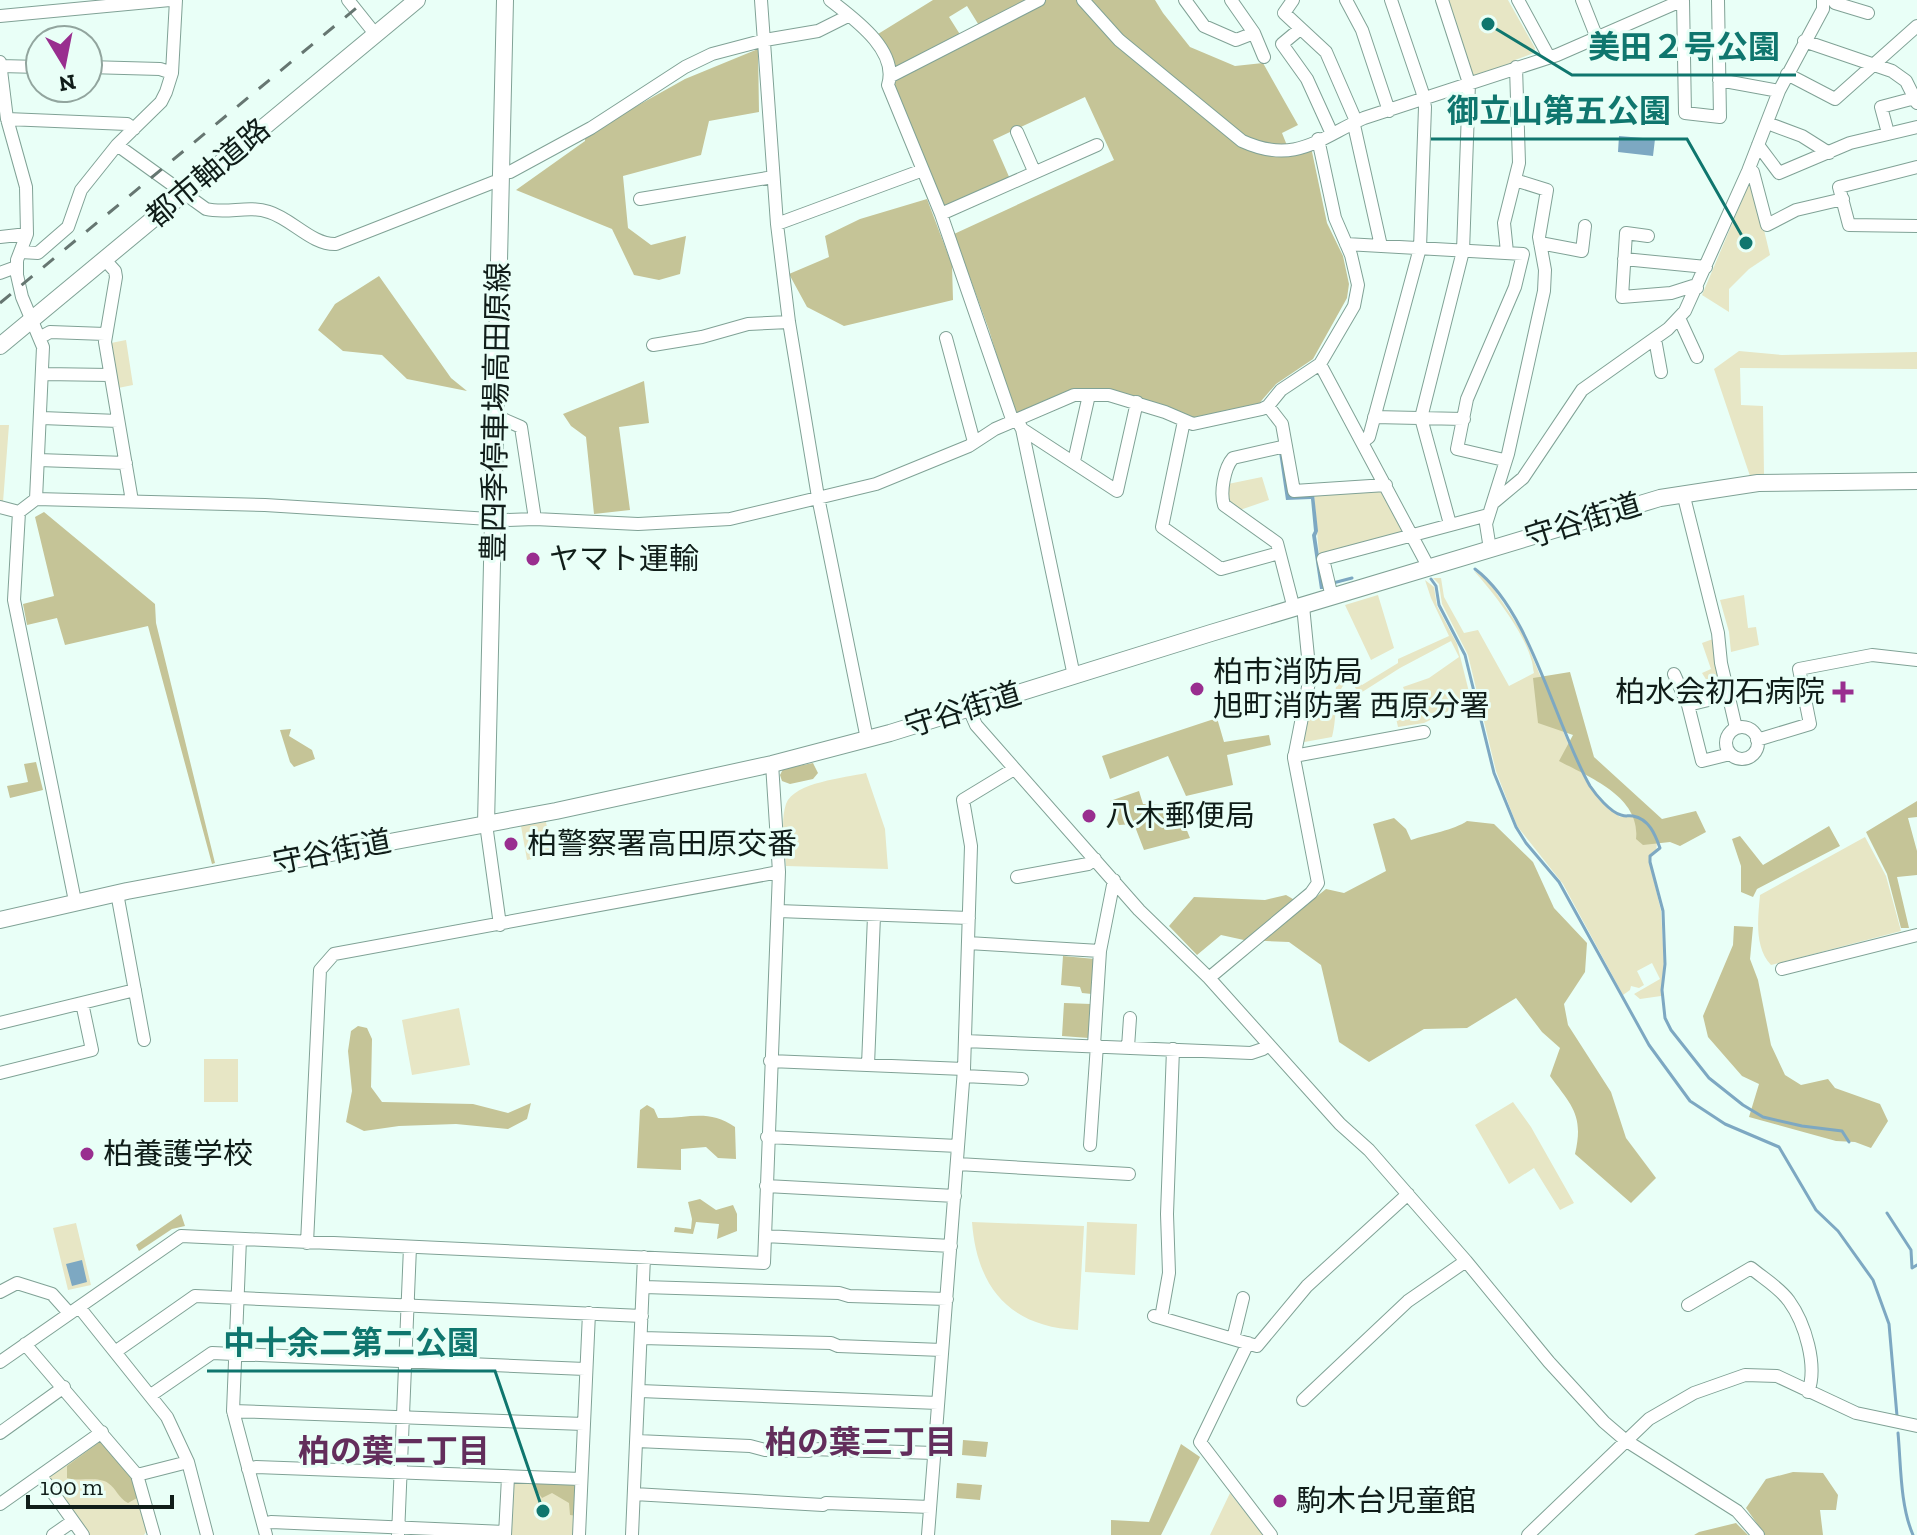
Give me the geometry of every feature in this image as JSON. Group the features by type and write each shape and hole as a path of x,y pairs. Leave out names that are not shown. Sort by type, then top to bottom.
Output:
{"main road":[{"name":"都市軸道路","path":"0,346 417,0"},
{"name":"豊四季停車場高田原線","path":"486,824 505,0"},
{"name":"守谷街道","path":"0,920 75,901 486,824 772,764 969,709 1622,508 1683,493 1772,483 1917,481"}],"street":[{"path":"0,16 170,0"},
{"path":"21,252 38,253 68,227 81,190 117,145 161,102 172,73 176,0"},
{"path":"348,0 376,35"},
{"path":"761,0 777,224 789,322 818,497 867,739"},
{"path":"830,0 878,40 891,76 888,85 941,214 1017,423 1074,676"},
{"path":"891,76 1039,0"},
{"path":"1083,0 1119,40 1242,141 1279,153 1300,149 1355,123 1549,57 1683,0 1685,113 1720,117 1718,0"},
{"path":"1185,0 1204,26 1236,40 1254,33"},
{"path":"1231,0 1254,33 1264,57"},
{"path":"1293,0 1284,13 1326,52 1355,123 1381,246"},
{"path":"1346,0 1362,30 1389,111"},
{"path":"1362,442 1369,437 1420,248 1424,99 1392,2 1406,0"},
{"path":"1442,0 1469,83 1463,251 1421,418 1450,524"},
{"path":"1518,0 1549,57"},
{"path":"1582,0 1597,38"},
{"path":"1332,597 1323,559 1450,524 1491,509 1523,478 1582,390 1655,339 1679,318 1697,288 1779,91 1823,9 1823,0 1815,0"},
{"path":"1833,0 1868,13"},
{"path":"117,145 206,209 223,213 255,208 272,213 326,244 336,244 494,182 591,128 685,67 712,54 765,40 818,31 848,16"},
{"path":"1787,74 1835,99 1917,26"},
{"path":"1300,29 1282,44 1307,79 1332,134"},
{"path":"1804,41 1892,71 1906,81 1916,101 1881,107 1888,133"},
{"path":"24,66 0,64 7,119 26,187 27,234 16,267 22,297 41,337 44,374 36,499"},
{"path":"104,67 160,69 172,73"},
{"path":"1507,252 1504,223 1519,163 1516,67"},
{"path":"1906,81 1917,71"},
{"path":"1719,80 1779,91"},
{"path":"7,119 127,124 134,129"},
{"path":"1767,123 1802,136 1829,153"},
{"path":"1758,145 1779,173 1850,143 1917,127"},
{"path":"1017,132 1034,171"},
{"path":"75,901 14,600 19,512 36,499 265,505 493,520 681,524 730,519 876,484 969,446 1074,395 1109,395 1137,402 1193,424 1268,406 1281,390 1320,364 1354,306 1358,285 1351,255 1335,218 1318,139"},
{"path":"941,214 1097,145"},
{"path":"1917,167 1839,187 1849,225 1917,226"},
{"path":"777,224 923,170"},
{"path":"1748,171 1753,172 1767,225 1796,210 1843,199"},
{"path":"640,199 773,177"},
{"path":"1490,549 1487,541 1491,509 1508,454 1544,291 1540,222 1547,190 1515,180"},
{"path":"1540,243 1582,251 1585,226"},
{"path":"1648,236 1626,233 1622,297 1671,293 1693,286 1697,288"},
{"path":"0,237 27,234"},
{"path":"1346,244 1523,254 1515,287 1467,399 1457,449 1504,460"},
{"path":"1624,259 1706,267"},
{"path":"105,260 115,271 116,277 105,334 132,501"},
{"path":"0,273 16,267"},
{"path":"1679,318 1697,357"},
{"path":"653,345 702,337 748,324 789,322"},
{"path":"41,337 50,332 105,334"},
{"path":"946,338 974,442"},
{"path":"1655,339 1661,372"},
{"path":"1320,364 1429,568"},
{"path":"44,374 110,375"},
{"path":"1074,461 1089,395"},
{"path":"1017,423 1117,491 1137,402"},
{"path":"1268,406 1282,424 1294,491 1386,485"},
{"path":"496,416 521,427 535,519"},
{"path":"1374,417 1464,419"},
{"path":"42,418 118,421"},
{"path":"1184,421 1162,527 1221,569 1279,553"},
{"path":"1209,978 1311,893 1318,883 1294,756 1310,677 1298,608 1277,543 1224,505 1222,498 1228,463 1233,458 1286,446"},
{"path":"38,460 126,463"},
{"path":"1683,493 1718,633 1736,728"},
{"path":"0,507 19,512"},
{"path":"1757,740 1810,724 1799,669 1872,655 1917,660"},
{"path":"1674,674 1688,705 1702,761 1730,754 1739,759 1749,757 1756,750 1757,740 1748,728 1736,728 1726,739 1730,754"},
{"path":"1688,705 1729,695"},
{"path":"969,709 976,725 1014,769 1173,945 1209,978 1340,1124 1369,1150 1604,1422 1625,1440 1737,1511 1758,1535"},
{"path":"1294,756 1424,732"},
{"path":"0,1362 181,1236 764,1263 779,872 772,764"},
{"path":"928,1535 964,1072 971,846 963,800 1014,769"},
{"path":"486,824 500,925"},
{"path":"1017,877 1088,864 1095,859"},
{"path":"307,1243 320,970 334,954 779,872"},
{"path":"1090,1145 1100,951 1114,880"},
{"path":"117,893 144,1040"},
{"path":"778,911 969,918"},
{"path":"868,1065 874,916"},
{"path":"1782,969 1917,935"},
{"path":"968,943 1100,951"},
{"path":"0,1023 135,990"},
{"path":"0,1073 92,1050 82,1003"},
{"path":"1128,1047 1130,1018"},
{"path":"965,1041 1251,1053 1268,1044"},
{"path":"1173,1049 1167,1214 1169,1273 1157,1317 1257,1346 1307,1286 1408,1194"},
{"path":"770,1061 868,1065 1022,1079"},
{"path":"767,1137 958,1146"},
{"path":"958,1164 1129,1174"},
{"path":"766,1186 955,1196"},
{"path":"765,1236 951,1246"},
{"path":"240,1239 233,1411 265,1530"},
{"path":"398,1531 410,1247"},
{"path":"632,1535 644,1257"},
{"path":"1303,1400 1408,1301 1466,1261"},
{"path":"1688,1305 1751,1268 1789,1300 1799,1321 1808,1347 1811,1383 1808,1392"},
{"path":"0,1292 17,1283 52,1294 74,1310 115,1352 151,1395 174,1429 188,1462 207,1535"},
{"path":"644,1287 947,1299"},
{"path":"115,1352 195,1296 642,1316"},
{"path":"1233,1339 1243,1298"},
{"path":"579,1535 589,1313"},
{"path":"642,1338 773,1340 942,1350"},
{"path":"1248,1343 1200,1442 1271,1535"},
{"path":"25,1344 137,1475 152,1534"},
{"path":"151,1395 212,1353 585,1369"},
{"path":"1528,1535 1649,1419 1694,1393 1745,1375 1777,1376 1856,1413 1917,1426"},
{"path":"0,1433 64,1387"},
{"path":"640,1391 938,1403"},
{"path":"233,1411 584,1424"},
{"path":"0,1504 102,1432"},
{"path":"637,1441 750,1446 765,1450 934,1453"},
{"path":"137,1475 188,1462"},
{"path":"248,1469 581,1479"},
{"path":"41,1476 83,1535"},
{"path":"265,1530 271,1522 398,1531 505,1534 508,1477"},
{"path":"634,1494 823,1505 930,1507"},
{"path":"53,1535 73,1521"}],"green space":[{"path":"933,0 1031,0 980,27 967,6 949,17 961,36 894,69 878,34"},
{"path":"1046,0 1078,0 1242,145 1311,147 1327,223 1343,256 1349,284 1347,298 1313,359 1276,384 1256,407 1193,420 1109,391 1015,415 989,330 954,234 1114,160 1085,97 993,140 1010,179 943,211 891,84 894,78"},
{"path":"1086,0 1155,0 1190,47 1235,66 1263,63 1298,125 1282,133 1288,148 1254,145 1162,73"},
{"path":"1446,0 1508,0 1535,48 1534,53 1475,78 1471,76"},
{"path":"758,49 759,112 709,121 701,155 623,176 628,228 651,245 686,236 680,274 659,280 634,275 612,229 516,190 585,141 585,135 685,79"},
{"path":"1749,184 1753,184 1770,255 1749,269 1729,289 1729,312 1702,295"},
{"path":"927,199 952,265 953,300 844,326 807,307 789,274 829,257 825,236 860,219"},
{"path":"379,276 451,378 467,391 407,379 382,355 343,351 318,330 335,304"},
{"path":"126,340 133,385 118,388 111,343"},
{"path":"1739,351 1782,355 1917,352 1917,369 1740,368 1741,405 1763,406 1764,475 1750,476 1714,369"},
{"path":"644,381 649,423 619,427 630,510 594,514 586,437 571,426 563,414"},
{"path":"0,425 9,425 3,502 0,501"},
{"path":"1262,477 1269,500 1240,510 1227,502 1228,484"},
{"path":"1378,490 1384,493 1403,527 1400,533 1319,555 1314,494"},
{"path":"44,512 155,604 156,623 215,863 212,864 148,626 65,645 57,618 27,625 23,604 54,596 35,517"},
{"path":"1474,571 1488,580 1522,632 1570,748 1592,790 1620,817 1635,817 1657,843 1656,852 1649,860 1661,911 1664,962 1661,996 1640,999 1634,994 1660,979 1652,963 1637,971 1644,985 1639,988 1631,986 1623,995 1563,884 1517,826 1496,771 1468,655 1442,604 1439,584 1433,578 1441,578 1444,597 1464,633 1478,630 1509,686 1534,673 1516,626"},
{"path":"1425,580 1434,587 1437,606 1457,644 1471,700 1424,723 1398,727 1395,714 1412,709 1403,687 1429,678 1459,657 1451,641 1359,694 1350,679 1340,690 1332,737 1299,743 1308,712 1331,713 1331,716 1336,687 1355,667 1355,679 1362,685 1398,663 1398,659 1449,636"},
{"path":"1378,595 1394,648 1371,660 1345,605"},
{"path":"1744,595 1748,628 1756,627 1759,645 1731,652 1720,600"},
{"path":"1713,639 1720,678 1707,681 1702,673 1711,669 1702,643"},
{"path":"1570,672 1594,757 1662,819 1696,811 1706,832 1680,846 1670,842 1643,845 1636,839 1635,824 1622,800 1611,790 1559,761 1573,735 1538,723 1533,678"},
{"path":"1217,718 1224,742 1269,735 1271,745 1227,755 1233,785 1186,796 1168,756 1110,779 1102,756"},
{"path":"291,729 289,736 312,750 315,759 294,767 290,762 280,730"},
{"path":"36,762 43,790 10,798 7,786 28,782 24,764"},
{"path":"813,763 818,773 813,779 790,784 782,781 780,775 783,769"},
{"path":"866,773 885,829 888,869 786,866 783,819 791,797 821,782"},
{"path":"1139,791 1143,804 1177,806 1190,838 1144,850 1134,824 1119,825 1110,801"},
{"path":"1917,801 1917,817 1908,818 1917,851 1917,875 1897,877 1909,928 1901,928 1887,874 1866,832"},
{"path":"1394,818 1406,829 1411,840 1467,821 1494,824 1533,862 1554,908 1587,943 1585,972 1564,1004 1568,1025 1611,1092 1626,1138 1656,1178 1631,1203 1575,1154 1577,1120 1570,1104 1550,1076 1560,1048 1542,1032 1516,998 1467,1028 1424,1029 1369,1062 1339,1042 1321,965 1289,942 1244,940 1221,935 1197,955 1169,926 1194,897 1265,900 1286,895 1305,906 1326,889 1344,893 1386,871 1373,824"},
{"path":"546,822 552,855 527,860 521,826"},
{"path":"1829,826 1840,846 1757,889 1753,897 1741,892 1741,866 1732,839 1740,836 1763,865"},
{"path":"1865,837 1886,876 1901,931 1771,965 1760,941 1760,895"},
{"path":"1734,926 1753,927 1750,959 1758,980 1771,1045 1785,1075 1801,1085 1828,1079 1835,1088 1880,1104 1888,1121 1871,1148 1749,1117 1759,1084 1742,1076 1708,1037 1703,1016 1733,945"},
{"path":"1063,956 1095,959 1092,994 1082,993 1080,987 1061,985"},
{"path":"1064,1003 1091,1004 1089,1038 1062,1036"},
{"path":"459,1008 470,1065 412,1075 402,1020"},
{"path":"358,1026 367,1028 372,1039 371,1087 382,1102 473,1104 508,1113 531,1103 527,1119 508,1129 456,1124 364,1131 346,1122 352,1091 348,1051 351,1031"},
{"path":"204,1059 238,1059 238,1102 204,1102"},
{"path":"1513,1102 1531,1127 1574,1203 1560,1210 1534,1168 1509,1184 1475,1125"},
{"path":"647,1105 654,1109 658,1118 706,1116 735,1127 736,1159 718,1158 706,1147 681,1149 681,1170 637,1168 640,1110"},
{"path":"700,1199 716,1210 733,1205 737,1214 737,1231 717,1239 719,1224 696,1222 693,1234 674,1232 675,1227 691,1229 688,1202"},
{"path":"181,1214 185,1226 172,1229 139,1251 136,1245"},
{"path":"972,1222 1084,1226 1078,1330 1033,1321 1001,1300 981,1266"},
{"path":"1087,1222 1137,1224 1135,1275 1085,1272"},
{"path":"76,1223 91,1285 68,1290 53,1228"},
{"path":"100,1439 134,1475 148,1529 144,1535 88,1535 48,1479"},
{"path":"963,1440 988,1442 986,1457 962,1455"},
{"path":"101,1441 131,1477 137,1498 128,1503 104,1481 67,1478 67,1466"},
{"path":"1181,1444 1200,1457 1161,1535 1111,1535 1111,1520 1149,1522"},
{"path":"1793,1472 1823,1473 1838,1495 1836,1510 1820,1510 1823,1535 1765,1535 1746,1508 1766,1479"},
{"path":"514,1482 575,1484 575,1535 509,1535 511,1485"},
{"path":"531,1483 575,1485 580,1492 577,1516 570,1515 569,1503 552,1493 542,1498"},
{"path":"957,1483 982,1485 980,1500 956,1498"},
{"path":"1230,1493 1263,1535 1210,1535"},
{"path":"1736,1523 1748,1535 1694,1535 1699,1532"}],"water":[{"path":"1619,136 1655,139 1653,156 1618,152"},
{"path":"1279,452 1283,454 1290,494 1314,494 1316,536 1324,589 1320,589 1312,535 1311,499 1286,500"},
{"path":"82,1260 87,1282 72,1286 66,1264"}],"waterway":[{"path":"1475,569 1495,588 1527,640 1590,786 1612,810 1643,820 1656,838 1660,848 1650,856 1650,862 1663,911 1665,964 1662,990 1665,1018 1671,1030 1709,1078 1743,1105 1763,1117 1842,1131 1849,1142"},
{"path":"1333,583 1352,578"},
{"path":"1431,579 1436,586 1439,605 1465,655 1494,773 1516,827 1559,882 1649,1045 1690,1101 1725,1124 1779,1147 1816,1210 1838,1231 1873,1280 1889,1324 1897,1416"},
{"path":"1887,1213 1911,1250 1912,1268 1917,1265"},
{"path":"1898,1433 1903,1498 1913,1535"}],"railway":[{"path":"0,303 366,0"}],"place":[{"name":"美田２号公園","path":"1488,24"},
{"name":"御立山第五公園","path":"1746,243"},
{"name":"ヤマト運輸","path":"533,559"},
{"name":"柏市消防局 旭町消防署 西原分署","path":"1197,689"},
{"name":"柏水会初石病院","path":"1843,692"},
{"name":"八木郵便局","path":"1089,816"},
{"name":"柏警察署高田原交番","path":"511,844"},
{"name":"柏養護学校","path":"87,1154"},
{"name":"駒木台児童館","path":"1280,1501"},
{"name":"中十余二第二公園","path":"543,1511"}],"district":[{"name":"柏の葉三丁目","path":"861,1442"},
{"name":"柏の葉二丁目","path":"394,1451"}]}
